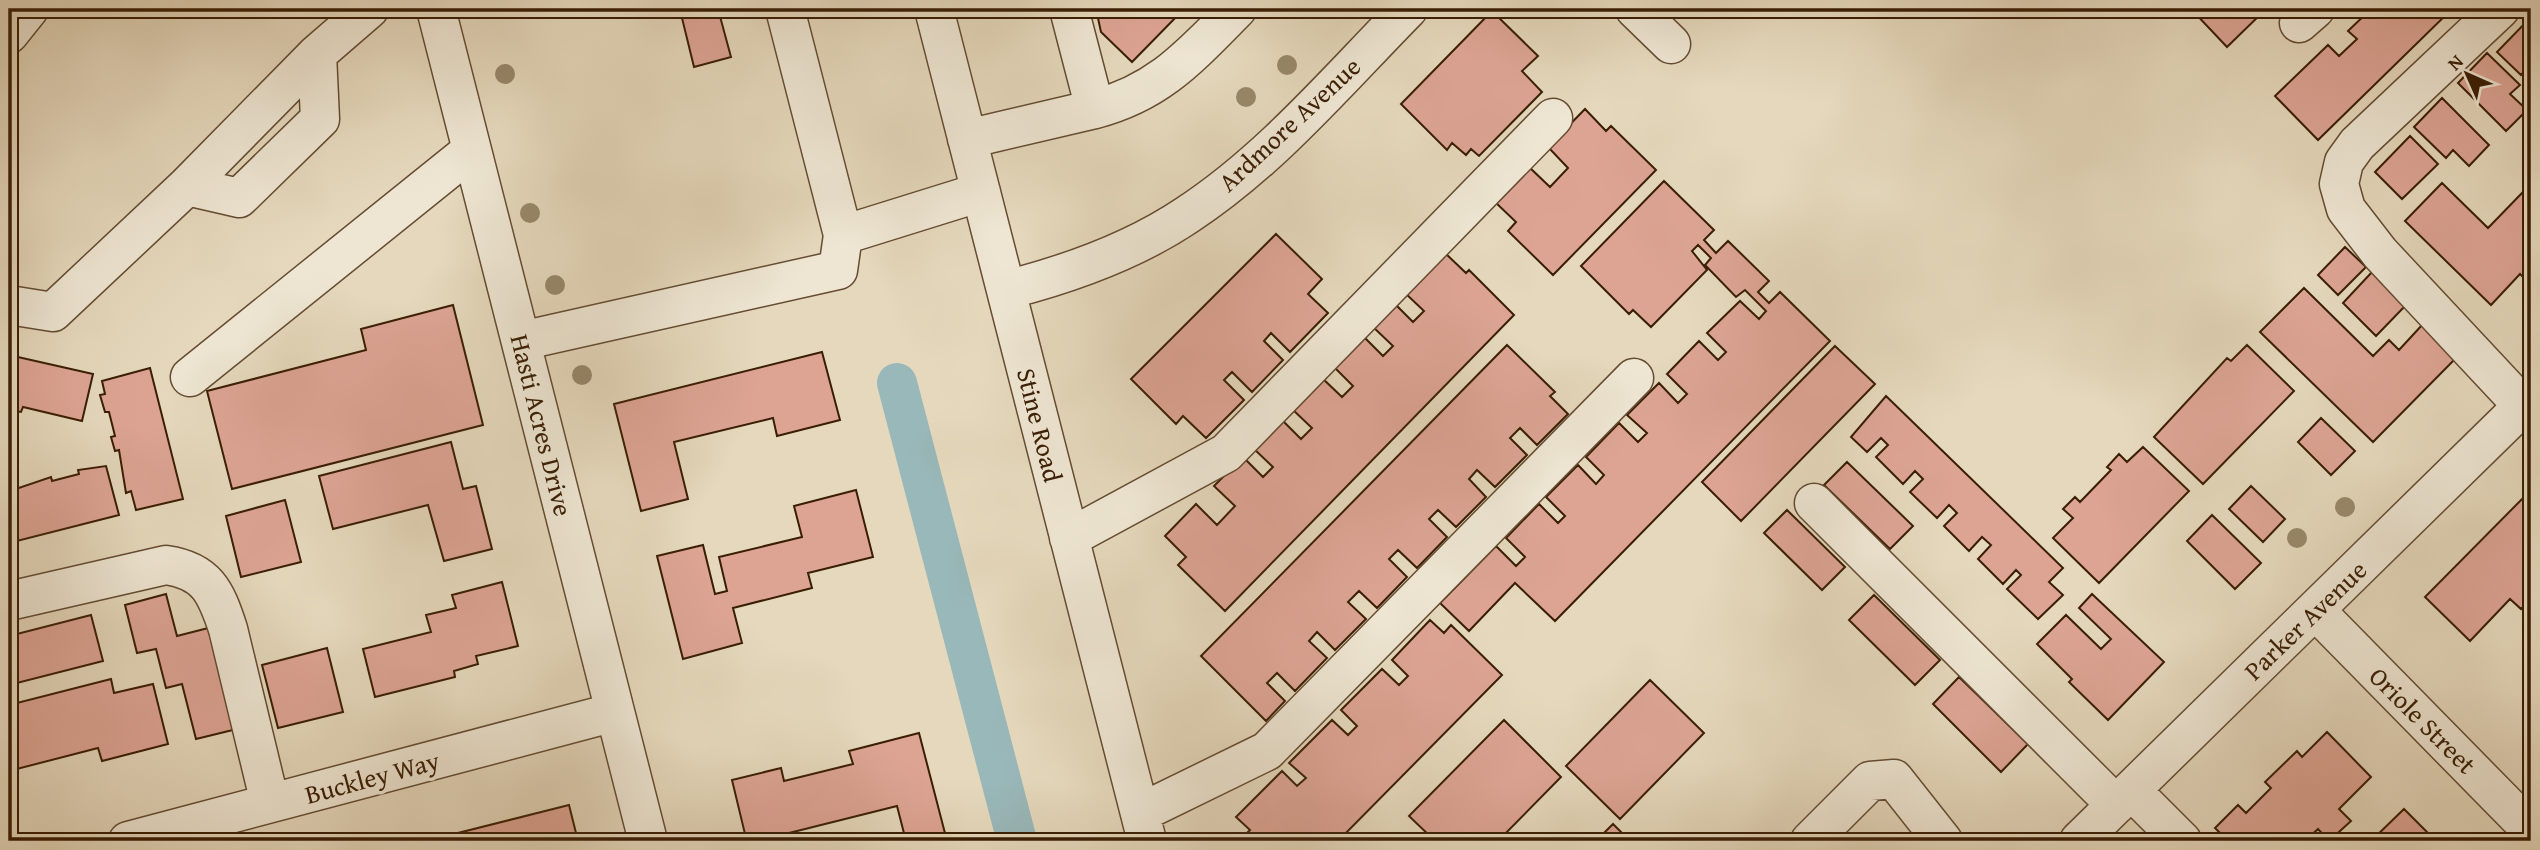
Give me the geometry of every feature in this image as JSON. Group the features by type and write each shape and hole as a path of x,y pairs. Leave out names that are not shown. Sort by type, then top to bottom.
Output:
{"street":[{"path":"9,34 29,9"},
{"path":"9,304 53,312 187,186 317,54 369,9"},
{"name":"Hasti Acres Drive","path":"436,9 648,841"},
{"path":"521,341 838,270 843,235 785,9"},
{"name":"Stine Road","path":"934,9 1143,827"},
{"path":"1069,9 1094,109"},
{"path":"967,139 1117,103 1154,87 1180,67 1237,9"},
{"name":"Ardmore Avenue","path":"1006,290 1051,278 1121,252 1186,216 1254,165 1408,9"},
{"path":"1635,9 1671,44"},
{"path":"2500,9 2357,144 2344,162 2339,184 2346,209 2380,253 2527,402"},
{"path":"1069,538 1226,453 1553,118"},
{"path":"190,377 472,150"},
{"path":"843,235 981,192"},
{"path":"1143,827 1267,751 1634,378"},
{"name":"Parker Avenue","path":"2079,841 2527,402"},
{"path":"1814,503 2124,798 2182,841"},
{"path":"9,601 166,565 187,568 204,580 219,601 228,629 270,803"},
{"name":"Oriole Street","path":"2315,610 2531,830"},
{"name":"Buckley Way","path":"128,841 615,712"},
{"path":"1810,841 1870,781 1894,779 1943,841"}],"building":[{"path":"718,9 731,57 694,67 682,18"},
{"path":"1096,9 1184,9 1132,62 1101,32"},
{"path":"2191,9 2266,9 2227,47"},
{"path":"2371,9 2452,9 2318,140 2275,96 2328,45 2339,56 2357,39 2348,31"},
{"path":"1492,11 1538,56 1522,71 1542,92 1479,156 1471,149 1466,155 1452,143 1447,150 1401,104"},
{"path":"2531,17 2531,64 2521,75 2497,52"},
{"path":"2487,53 2520,85 2510,94 2527,110 2506,131 2458,83"},
{"path":"2442,98 2489,145 2469,166 2453,150 2446,158 2414,127"},
{"path":"1585,109 1606,131 1611,126 1656,170 1553,275 1508,231 1516,222 1494,201 1528,166 1550,187 1568,168 1548,147"},
{"path":"2410,136 2438,164 2402,199 2375,172"},
{"path":"1664,181 1714,230 1704,240 1716,253 1728,241 1769,281 1758,292 1769,303 1780,292 1830,341 1555,621 1515,583 1469,631 1440,603 1496,546 1516,566 1525,557 1506,538 1539,504 1558,523 1565,516 1546,497 1578,465 1596,484 1604,475 1586,457 1619,423 1638,442 1647,433 1627,415 1659,383 1678,403 1687,394 1667,374 1699,341 1718,360 1726,352 1707,333 1740,301 1759,319 1766,311 1745,290 1736,297 1705,265 1711,258 1698,245 1692,251 1707,270 1651,327 1633,310 1629,314 1581,266"},
{"path":"2442,183 2488,228 2522,193 2531,202 2531,285 2520,274 2491,305 2405,221"},
{"path":"1276,234 1322,279 1308,294 1328,313 1290,352 1271,333 1264,341 1283,360 1252,392 1232,372 1224,380 1244,400 1206,438 1183,416 1176,424 1131,379"},
{"path":"2345,247 2366,267 2338,295 2318,275"},
{"path":"1444,252 1466,273 1469,270 1514,315 1225,611 1178,565 1186,557 1165,536 1196,504 1217,525 1235,506 1214,486 1243,457 1263,477 1273,467 1252,447 1281,419 1301,439 1312,428 1291,408 1321,377 1342,397 1353,386 1333,366 1362,335 1383,356 1393,346 1372,326 1394,303 1413,322 1424,311 1404,292"},
{"path":"2372,272 2406,305 2376,336 2343,303"},
{"path":"2304,288 2373,356 2389,340 2399,350 2423,324 2457,357 2373,442 2260,332"},
{"path":"453,305 483,425 232,489 207,391 366,350 361,329"},
{"path":"1507,345 1555,392 1550,396 1568,414 1537,445 1520,428 1510,438 1527,455 1495,487 1477,470 1469,479 1486,497 1456,527 1438,510 1429,519 1447,537 1417,568 1398,550 1389,559 1407,577 1377,608 1359,591 1348,602 1366,619 1335,650 1317,632 1309,641 1327,658 1295,691 1277,673 1267,683 1285,701 1266,721 1201,656"},
{"path":"2247,345 2294,391 2203,484 2154,437 2227,358 2231,361"},
{"path":"1835,346 1875,384 1741,521 1702,482"},
{"path":"822,352 840,420 777,436 773,418 674,442 688,499 641,511 614,404"},
{"path":"9,355 93,374 82,421 23,407 21,412 9,410"},
{"path":"150,368 183,499 136,510 131,491 126,493 119,450 115,451 111,437 115,436 109,412 105,412 100,395 105,394 102,381"},
{"path":"1886,396 2063,568 2049,582 2063,595 2038,619 2007,589 2021,575 2016,570 2003,584 1978,559 1991,545 1982,537 1969,551 1944,526 1957,513 1949,505 1937,518 1910,492 1923,479 1915,471 1903,484 1876,457 1888,445 1881,438 1867,452 1851,437"},
{"path":"2321,418 2355,451 2331,475 2298,442"},
{"path":"451,442 463,489 476,486 492,549 444,561 428,505 333,529 319,476"},
{"path":"2143,447 2189,491 2099,583 2053,538 2073,518 2063,509 2075,497 2080,502 2111,470 2107,467 2119,454 2127,462"},
{"path":"1847,462 1913,526 1890,549 1824,485"},
{"path":"106,466 119,515 9,543 9,488 10,491 51,477 52,481 79,474 78,470"},
{"path":"2251,486 2285,519 2263,542 2229,509"},
{"path":"856,490 873,557 808,573 812,588 733,608 742,643 683,659 657,556 703,545 715,594 727,591 719,557 802,537 794,506"},
{"path":"2531,490 2531,599 2521,609 2510,599 2470,641 2425,597"},
{"path":"285,500 301,562 241,577 226,516"},
{"path":"1787,510 1845,567 1822,590 1764,533"},
{"path":"2212,515 2261,563 2235,589 2187,541"},
{"path":"502,582 518,646 476,656 478,664 454,671 455,677 375,697 363,649 431,632 426,615 456,608 452,595"},
{"path":"166,594 177,636 216,626 241,728 196,739 182,684 166,688 156,649 137,653 125,605"},
{"path":"2092,594 2164,662 2108,720 2069,682 2072,679 2037,644 2066,615 2101,649 2111,639 2079,608"},
{"path":"1874,595 1940,660 1915,685 1849,620"},
{"path":"91,615 103,661 9,685 9,636"},
{"path":"1430,620 1444,633 1451,625 1502,675 1338,841 1248,841 1243,837 1250,830 1236,817 1282,771 1297,786 1306,778 1289,763 1332,720 1348,735 1357,726 1341,710 1382,669 1399,685 1408,676 1392,660"},
{"path":"327,648 343,712 278,728 262,665"},
{"path":"1959,677 2028,744 2001,772 1933,704"},
{"path":"111,679 114,693 153,684 168,744 102,761 98,748 9,771 9,705"},
{"path":"1650,680 1704,733 1620,819 1566,766"},
{"path":"1504,720 1561,777 1498,841 1435,841 1409,816"},
{"path":"2327,732 2371,777 2339,809 2351,821 2329,841 2318,829 2305,841 2228,841 2215,828 2238,805 2246,813 2271,788 2265,782 2297,751 2302,757"},
{"path":"919,733 947,841 906,841 897,806 789,833 791,841 725,841 745,834 732,780 781,768 784,781 853,764 849,751"},
{"path":"569,805 578,841 439,841 438,838"},
{"path":"2404,809 2436,841 2371,841"},
{"path":"1613,824 1630,841 1596,841"}],"waterway":[{"path":"897,383 1017,841"}]}
